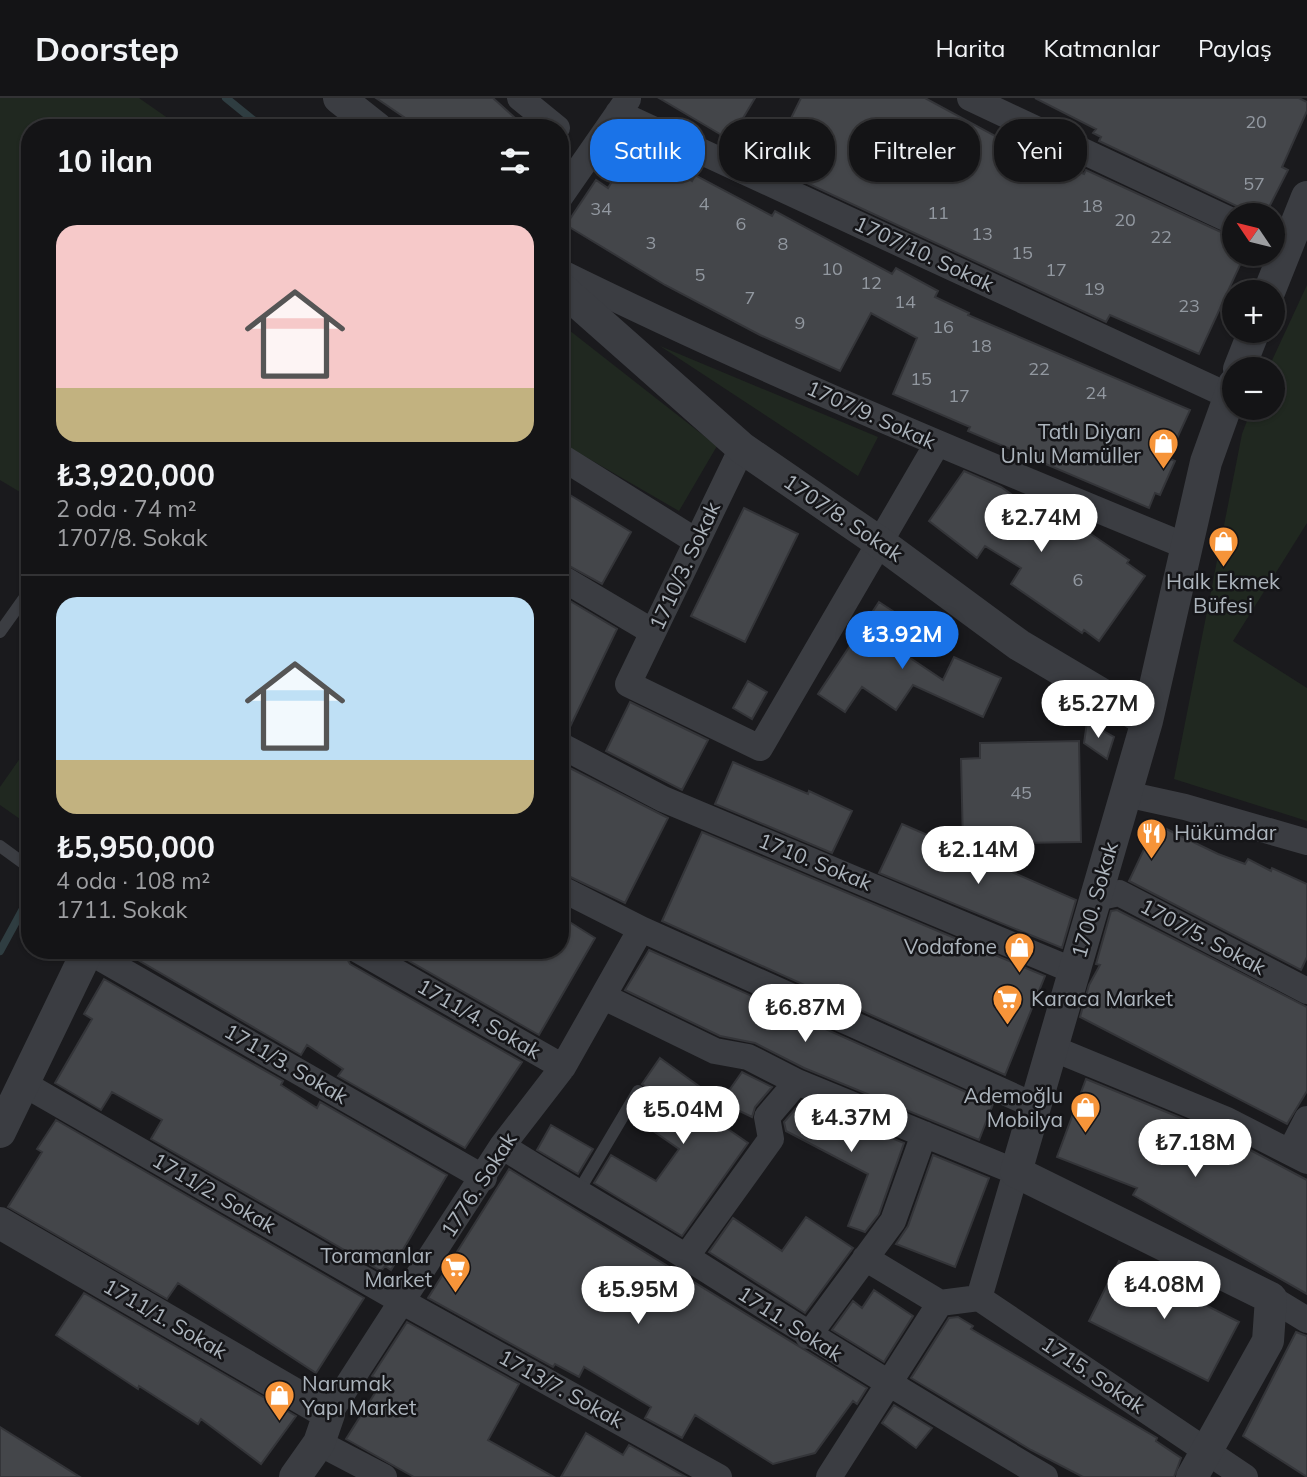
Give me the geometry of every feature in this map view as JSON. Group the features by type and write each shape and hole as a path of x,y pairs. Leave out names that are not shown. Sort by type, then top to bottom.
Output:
{"street":[{"path":"339,98 365,119"},
{"path":"520,98 546,119"},
{"path":"970,98 1222,216"},
{"path":"569,183 624,105"},
{"name":"1707/10. Sokak","path":"624,105 1222,378"},
{"path":"569,137 589,153"},
{"path":"1285,233 1307,197"},
{"name":"1707/9. Sokak","path":"569,276 675,328 937,444 1188,547"},
{"name":"1707/8. Sokak","path":"569,295 742,448 880,542 1019,645 1147,721"},
{"name":"1700. Sokak","path":"979,1298 1147,721 1206,462 1222,417"},
{"path":"880,542 937,444"},
{"name":"1710/3. Sokak","path":"742,448 628,684 760,748 880,542"},
{"path":"569,462 696,541"},
{"path":"569,582 653,632"},
{"name":"1710. Sokak","path":"569,750 663,799 1074,971"},
{"path":"1126,794 1185,807 1307,842"},
{"path":"569,893 641,929 1035,1106"},
{"name":"1707/5. Sokak","path":"1096,898 1119,893 1307,992"},
{"name":"1776. Sokak","path":"295,1477 502,1146 563,1067 641,929"},
{"path":"0,1132 84,959"},
{"name":"1711/3. Sokak","path":"102,959 484,1178"},
{"name":"1711/4. Sokak","path":"374,959 563,1067"},
{"path":"604,997 715,1051 748,1057 797,1082 1016,1172 1270,1298 1307,1320"},
{"path":"1052,1048 1227,1120 1298,1156 1307,1119"},
{"path":"686,1257 771,1139 767,1117 797,1082"},
{"name":"1711/2. Sokak","path":"24,1084 403,1302"},
{"path":"808,1336 893,1221 924,1135"},
{"name":"1711. Sokak","path":"502,1146 577,1194 686,1257 890,1386 1045,1477"},
{"name":"1711/1. Sokak","path":"0,1223 324,1428"},
{"path":"866,1258 940,1303 979,1298"},
{"name":"1715. Sokak","path":"979,1298 1200,1465 1245,1477"},
{"path":"1200,1465 1268,1341 1270,1298"},
{"name":"1713/7. Sokak","path":"403,1302 719,1477"},
{"path":"829,1477 890,1386 940,1303"},
{"path":"324,1428 384,1477"}],"lane":[{"path":"0,632 21,603"},
{"path":"0,846 21,861"},
{"path":"577,1194 638,1091"}],"shaded area":[{"path":"0,98 139,98 169,119 21,119 21,493 0,480"},
{"path":"1307,285 1307,523 1233,641 1307,688 1307,821 1174,779 1242,434 1247,420 1285,420 1285,357 1274,357 1280,343 1285,343 1285,332"},
{"path":"569,330 717,446 679,511 569,447"},
{"path":"660,346 878,437 858,476"},
{"path":"21,757 20,819 0,805 0,787"}],"building":[{"path":"376,98 493,98 516,119 407,119"},
{"path":"659,98 755,98 742,119 719,119 719,133 705,125 705,119 694,119"},
{"path":"801,98 925,98 964,119 849,119 849,182 980,182 980,128 994,135 994,182 1087,182 1087,170 1222,232 1222,266 1239,266 1233,280 1222,280 1222,304 1199,354 1110,315 1106,322 805,182 835,182 835,119 791,119"},
{"path":"1035,98 1299,98 1307,102 1307,111 1282,167 1288,170 1271,203 1230,203 1099,141 1101,137 1093,133 1096,129 1087,124 1087,119 1076,119"},
{"path":"705,180 772,216 775,211 892,274 896,268 938,291 935,297 969,313 968,315 1190,410 1168,458 1175,461 1160,495 1155,493 1149,508 968,431 970,427 893,394 917,338 871,313 840,371 760,335 665,285 569,227 569,220 595,182 608,188 612,182"},
{"path":"964,471 1001,487 1018,499 1014,504 1049,528 1060,513 1129,560 1127,563 1145,576 1099,641 1084,630 1082,633 1011,584 1021,568 985,546 977,558 929,521"},
{"path":"569,494 631,532 602,584 569,566"},
{"path":"744,508 798,534 745,642 691,616"},
{"path":"569,600 617,629 569,729"},
{"path":"879,602 908,621 891,645 943,680 954,657 1001,678 983,717 913,685 896,710 862,687 845,712 818,694"},
{"path":"748,681 767,692 752,719 733,708"},
{"path":"630,702 708,740 682,790 606,751"},
{"path":"1087,722 1114,737 1107,759 1084,743"},
{"path":"1079,741 1081,842 963,844 961,759 980,758 980,743"},
{"path":"733,762 808,794 809,791 852,811 832,853 715,804"},
{"path":"569,768 668,818 625,903 569,876"},
{"path":"902,824 1076,900 1062,948 879,873"},
{"path":"1156,824 1218,854 1245,864 1248,859 1307,884 1307,957 1301,970 1129,881"},
{"path":"702,832 1045,976 1005,1075 662,921"},
{"path":"1117,910 1307,1007 1307,1091 1287,1124 1080,1017 1089,985 1100,965 1096,964 1111,911"},
{"path":"569,922 595,938 539,1035 406,959 569,959"},
{"path":"649,950 993,1104 979,1140 804,1068 755,1043 720,1036 625,990"},
{"path":"136,959 347,959 350,964 522,1062 465,1148 338,1076 343,1069 307,1045 301,1055"},
{"path":"104,979 283,1081 281,1085 317,1108 320,1102 447,1175 391,1270 385,1266 381,1271 151,1139 162,1120 112,1092 101,1110 55,1083 92,1019 84,1014"},
{"path":"660,1058 721,1102 712,1118 748,1143 682,1236 594,1183 611,1155 656,1181 679,1149 633,1117 649,1090 642,1084"},
{"path":"742,1072 772,1087 755,1107 752,1117 721,1102"},
{"path":"1086,1079 1220,1134 1307,1180 1307,1294 1133,1195 1137,1188 1057,1157"},
{"path":"802,1101 904,1143 879,1214 865,1232 848,1226 868,1174 786,1131 784,1122"},
{"path":"56,1120 364,1298 316,1373 178,1283 167,1299 8,1207 42,1152 37,1149"},
{"path":"551,1125 593,1149 578,1174 537,1150"},
{"path":"933,1155 989,1178 955,1267 896,1244 908,1226"},
{"path":"509,1169 867,1388 857,1404 853,1401 815,1453 773,1464 695,1415 682,1438 645,1418 651,1407 584,1367 579,1377 555,1364 553,1367 428,1298"},
{"path":"806,1217 853,1248 805,1313 709,1252 733,1218 782,1251"},
{"path":"1119,1261 1239,1322 1208,1381 1089,1321"},
{"path":"874,1290 913,1316 884,1362 832,1330 853,1301 862,1308"},
{"path":"84,1293 296,1416 261,1464 201,1419 198,1424 139,1386 138,1389 56,1335"},
{"path":"958,1317 973,1326 971,1329 1157,1438 1156,1441 1181,1458 1174,1477 1083,1477 1031,1450 911,1378 949,1318"},
{"path":"407,1322 519,1384 488,1440 554,1477 414,1477 346,1439 382,1382 372,1376"},
{"path":"1296,1332 1307,1336 1307,1477 1243,1436"},
{"path":"894,1405 932,1428 916,1448 882,1423"},
{"path":"0,1427 80,1477 0,1477"},
{"path":"586,1433 623,1455 629,1445 686,1477 561,1477"}],"waterway":[{"path":"226,98 252,119"},
{"path":"0,951 21,912"}],"place":[{"name":"Tatlı Diyarı Unlu Mamüller","path":"1164,471"},
{"name":"Halk Ekmek Büfesi","path":"1223,569"},
{"name":"Hükümdar","path":"1151,860"},
{"name":"Vodafone","path":"1020,974"},
{"name":"Karaca Market","path":"1008,1026"},
{"name":"Ademoğlu Mobilya","path":"1086,1135"},
{"name":"Toramanlar Market","path":"455,1295"},
{"name":"Narumak Yapı Market","path":"279,1423"}]}
